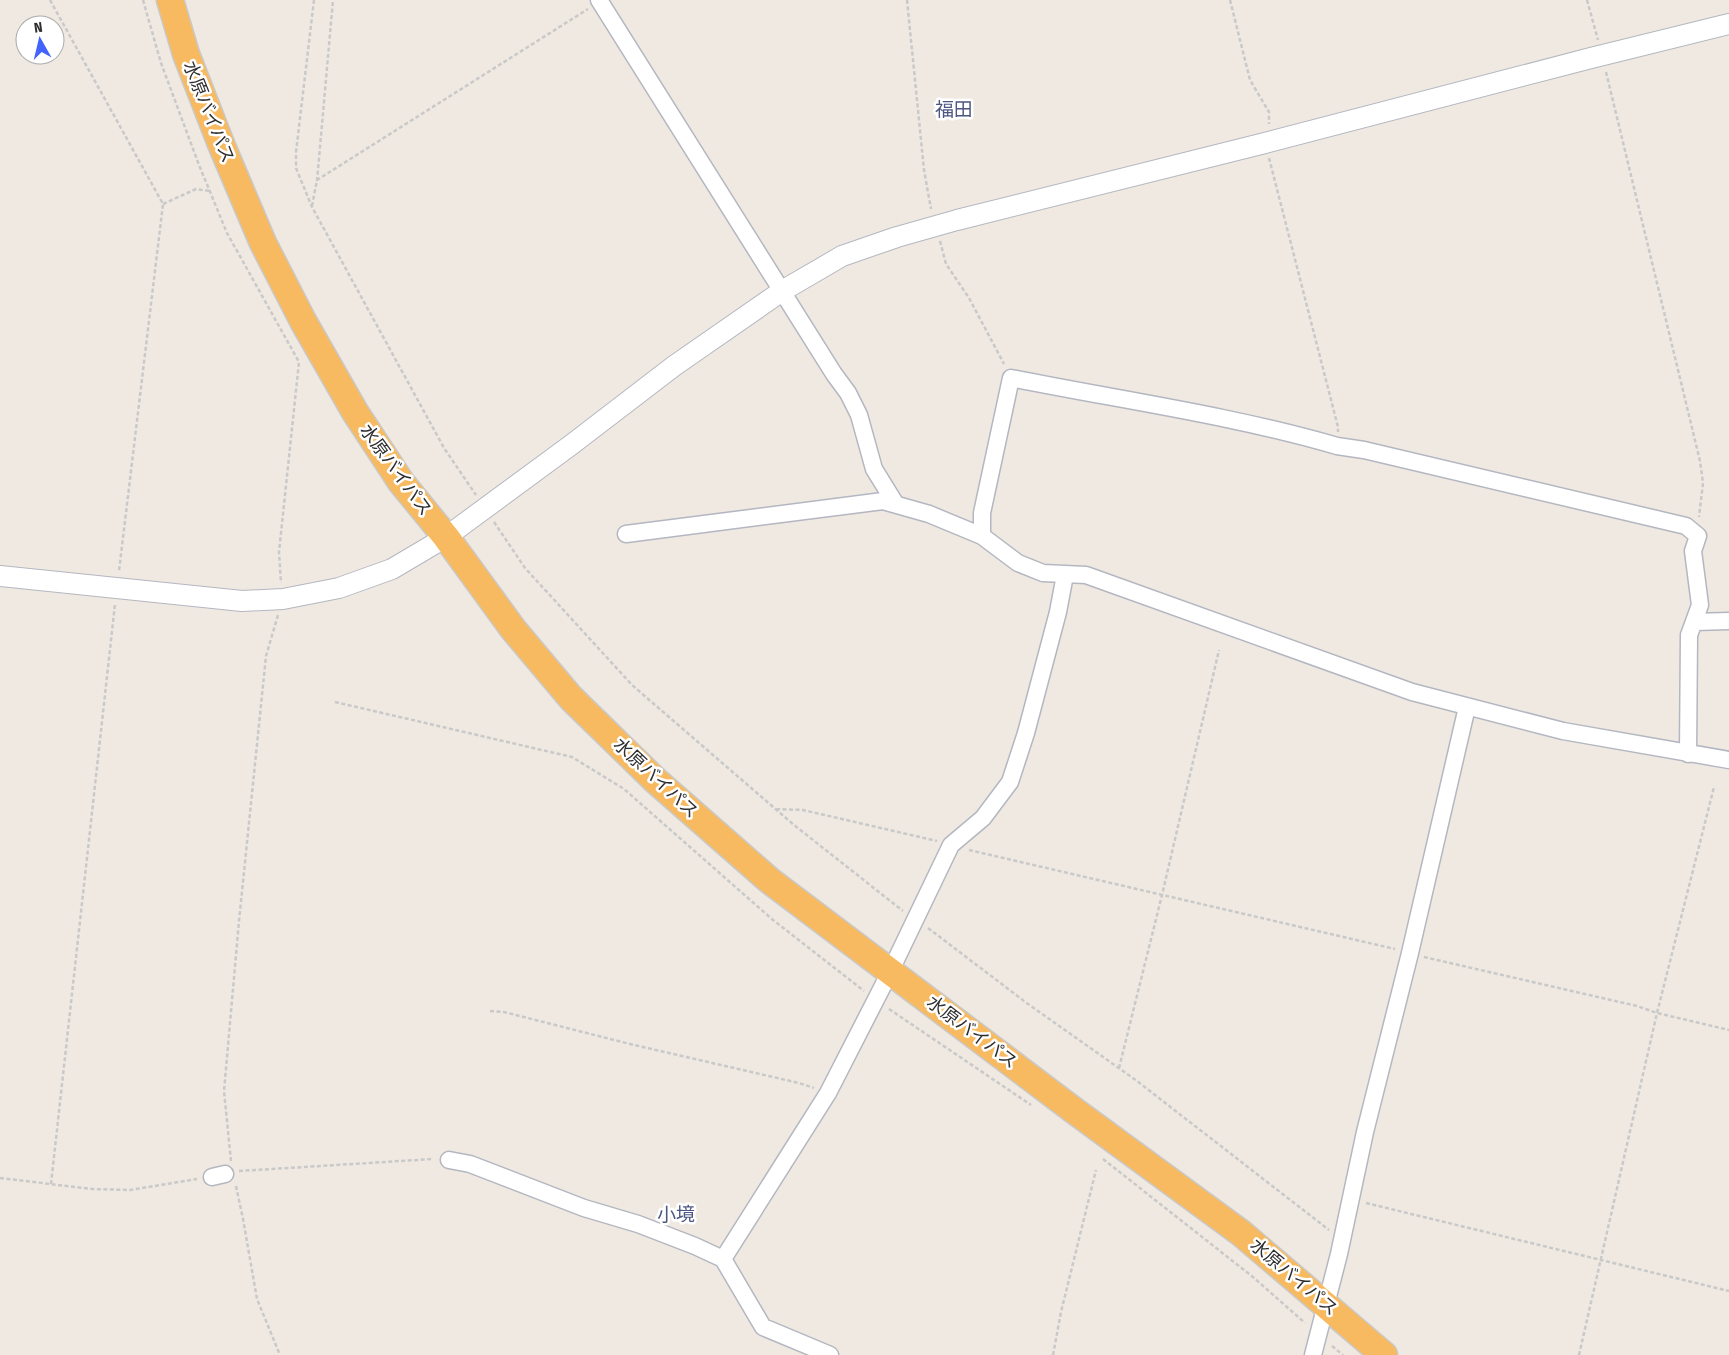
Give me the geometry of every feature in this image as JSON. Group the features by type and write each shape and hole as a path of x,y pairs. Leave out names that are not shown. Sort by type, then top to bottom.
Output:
{"highway":[{"name":"水原バイパス","path":"170,0 186,54 221,144 263,243 303,321 355,412 401,482 446,537 513,629 571,698 655,780 770,880 1072,1108 1241,1232 1384,1355"}],"street":[{"path":"599,0 834,374 848,393 858,414 874,469 895,503"},
{"path":"0,576 242,601 270,600 339,588 392,569 446,537 572,445 674,366 782,291 842,256 897,237 957,220 1729,24"},
{"path":"982,536 982,514 1011,378 1176,408 1686,526 1698,536 1694,551 1700,605 1689,635 1688,754"},
{"path":"626,534 883,500 929,514 982,536 1018,563 1043,573 1086,575 1412,692 1563,731 1729,760"},
{"path":"723,1259 828,1093 891,970 951,844 983,818 1010,782 1058,612 1065,575"},
{"path":"1694,622 1729,621"},
{"path":"1313,1355 1467,707"},
{"path":"448,1160 470,1164 584,1208 638,1224 723,1259 762,1327 830,1355"}],"path":[{"path":"50,0 163,204 117,589 51,1184"},
{"path":"143,0 161,63 227,233 299,362 279,552 270,600 224,1090 223,1174 243,1218 257,1299 280,1355"},
{"path":"314,0 296,152 296,168 312,207 444,448 479,499"},
{"path":"312,207 317,180 333,0"},
{"path":"317,180 587,10 599,0"},
{"path":"903,0 908,6"},
{"path":"907,0 924,170 946,264 969,298 1011,378"},
{"path":"1230,0 1250,80 1269,112 1270,129 1265,143 1338,427 1337,446"},
{"path":"1587,0 1700,460 1703,483 1698,536"},
{"path":"163,204 196,189 210,191"},
{"path":"489,514 525,568 632,685 776,809 914,921 926,926 1028,1004 1152,1093 1341,1241"},
{"path":"1120,1070 1118,1067 1162,895 1219,650"},
{"path":"335,702 572,757 624,789 773,920 876,1000 1034,1108"},
{"path":"1579,1355 1657,1013 1714,787"},
{"path":"776,809 803,810 951,844 1638,1006 1657,1013 1729,1030"},
{"path":"490,1011 504,1012 630,1044 799,1083 828,1093"},
{"path":"1098,1156 1253,1277 1343,1355"},
{"path":"0,1178 92,1189 130,1190 223,1174 429,1159 448,1160"},
{"path":"1053,1355 1061,1312 1096,1170"},
{"path":"1350,1202 1366,1203 1729,1291"}],"district":[{"name":"福田","path":"954,109"},
{"name":"小境","path":"676,1214"}]}
